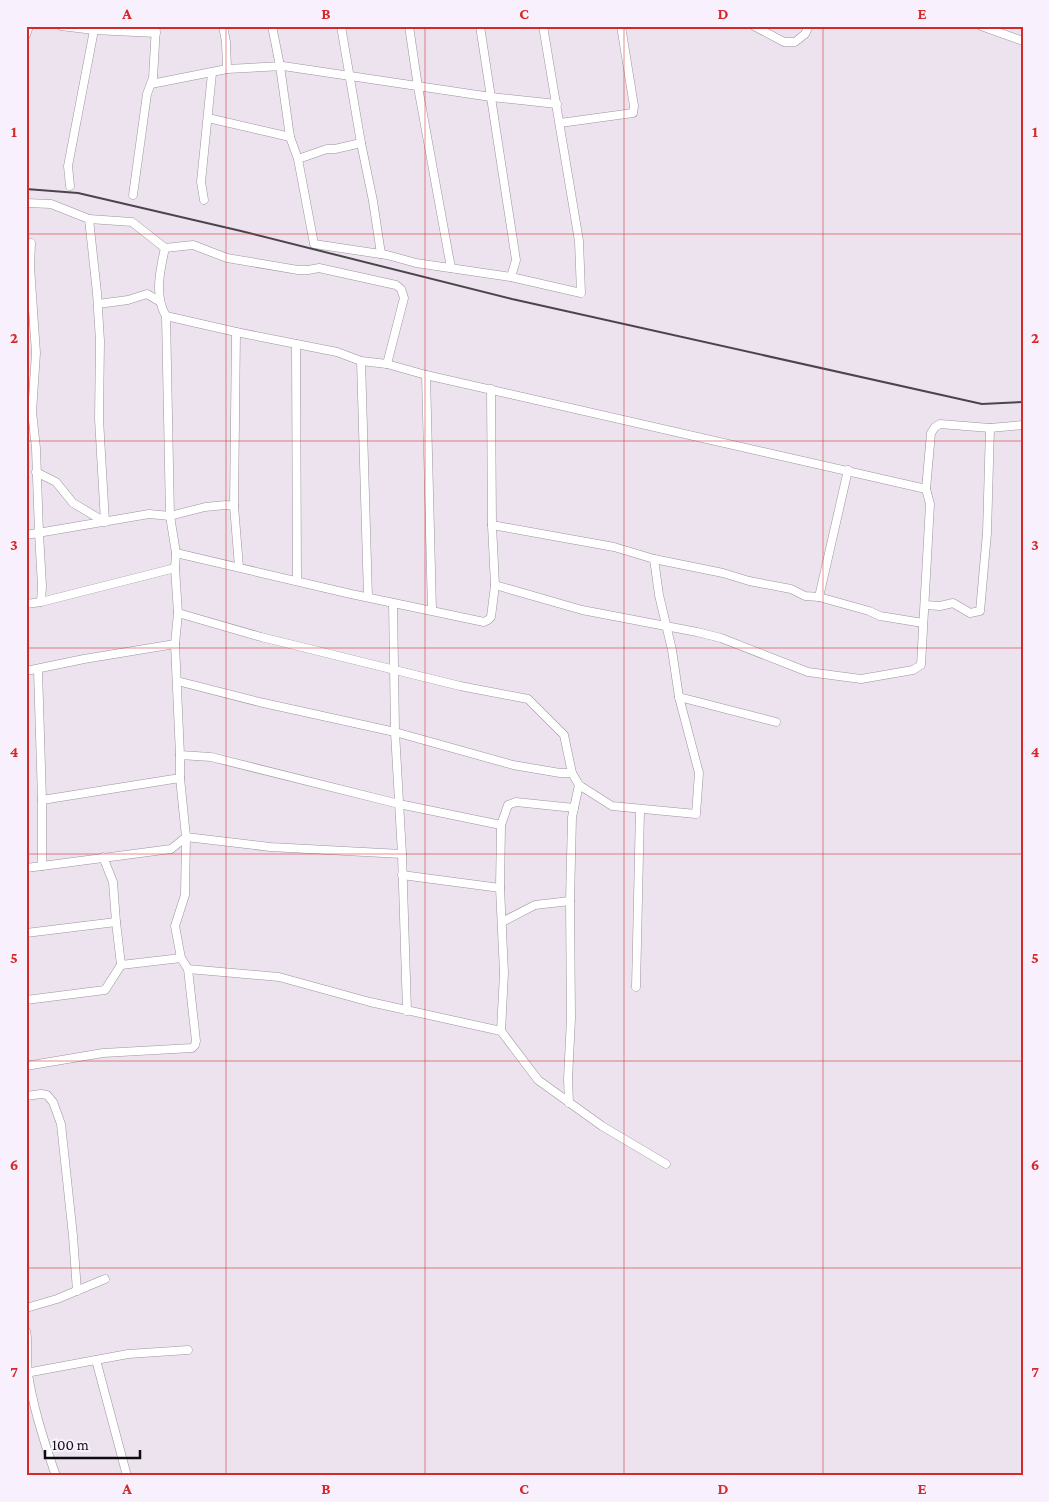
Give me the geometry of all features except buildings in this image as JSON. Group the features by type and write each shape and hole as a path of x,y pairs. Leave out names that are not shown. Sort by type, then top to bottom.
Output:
{"street":[{"path":"26,35 29,26"},
{"path":"60,26 94,30 156,30 155,81 147,94 134,195"},
{"path":"224,26 227,69"},
{"path":"272,26 280,66 290,138 298,159 314,244 511,277 581,293 579,241 543,26"},
{"path":"341,26 381,254"},
{"path":"410,26 418,87 451,268"},
{"path":"480,26 516,260 511,277"},
{"path":"560,123 633,113 634,106 621,26"},
{"path":"754,26 784,42 795,42 805,34 809,26"},
{"path":"981,26 1023,41"},
{"path":"70,186 68,166 94,30"},
{"path":"155,81 227,69 280,66 491,98 557,104"},
{"path":"204,200 201,182 212,73"},
{"path":"208,118 290,138"},
{"path":"298,159 326,149 361,143"},
{"path":"26,203 51,204 89,219 132,222 141,227 165,248 193,245 227,258 298,270 319,268 396,285 401,289 404,298 387,364"},
{"path":"89,219 100,341 99,419 105,522"},
{"path":"31,243 28,267 36,353 32,412 36,448 38,533 42,586 41,602"},
{"path":"26,1066 103,1053 192,1048 195,1046 196,1041 188,969 181,958 175,926 185,895 186,837 180,778 175,644 178,613 176,553 170,516 166,316 159,301 159,271 165,248"},
{"path":"98,304 128,300 147,294 159,301"},
{"path":"166,316 337,352 361,360 387,364 926,489"},
{"path":"236,332 234,506 239,567"},
{"path":"296,344 297,581"},
{"path":"361,360 368,597"},
{"path":"426,374 432,610"},
{"path":"176,553 393,603 484,622 488,620 491,617 495,585 492,525 491,389"},
{"path":"495,585 582,610 721,638 808,672 862,679 913,670 921,665 930,504 926,489 931,433 935,427 947,424 990,428 1023,425"},
{"path":"925,605 940,606 953,603 970,613 980,611 987,533 990,428"},
{"path":"26,450 36,448"},
{"path":"819,597 848,470"},
{"path":"36,472 56,482 73,502 94,517 105,522"},
{"path":"26,535 149,514 170,516 205,507 234,506"},
{"path":"492,525 614,547 654,559 723,573 790,590 806,596 819,597 880,616 923,624"},
{"path":"178,613 261,637 460,686 528,699 564,735 572,773 579,785 612,806 696,814 699,773 680,697 659,595 654,559"},
{"path":"26,604 41,602 175,568"},
{"path":"393,603 395,732 400,804 407,1011"},
{"path":"26,671 175,644"},
{"path":"38,670 42,866"},
{"path":"177,681 259,702 395,732 513,765 560,773 572,773"},
{"path":"680,697 776,722"},
{"path":"180,755 211,757 400,804 501,824"},
{"path":"42,800 180,778"},
{"path":"569,1104 572,817 579,785"},
{"path":"500,1031 504,973 500,888 501,824 508,805 516,802 574,808"},
{"path":"636,986 640,810"},
{"path":"26,868 171,849 186,837 270,847 402,854"},
{"path":"26,1000 105,990 121,965 113,882 103,857"},
{"path":"402,875 500,888"},
{"path":"502,922 535,905 570,901"},
{"path":"26,933 116,922"},
{"path":"121,965 181,958"},
{"path":"188,969 279,977 407,1011 500,1031 538,1080 602,1126 666,1164"},
{"path":"26,1096 47,1095 53,1102 61,1124 77,1292"},
{"path":"26,1308 57,1300 106,1279"},
{"path":"26,1331 28,1340 27,1373 56,1476"},
{"path":"27,1373 128,1354 188,1350"},
{"path":"96,1360 127,1476"}],"railway":[{"path":"26,189 78,193 241,231 512,299 982,404 1023,402"}]}
